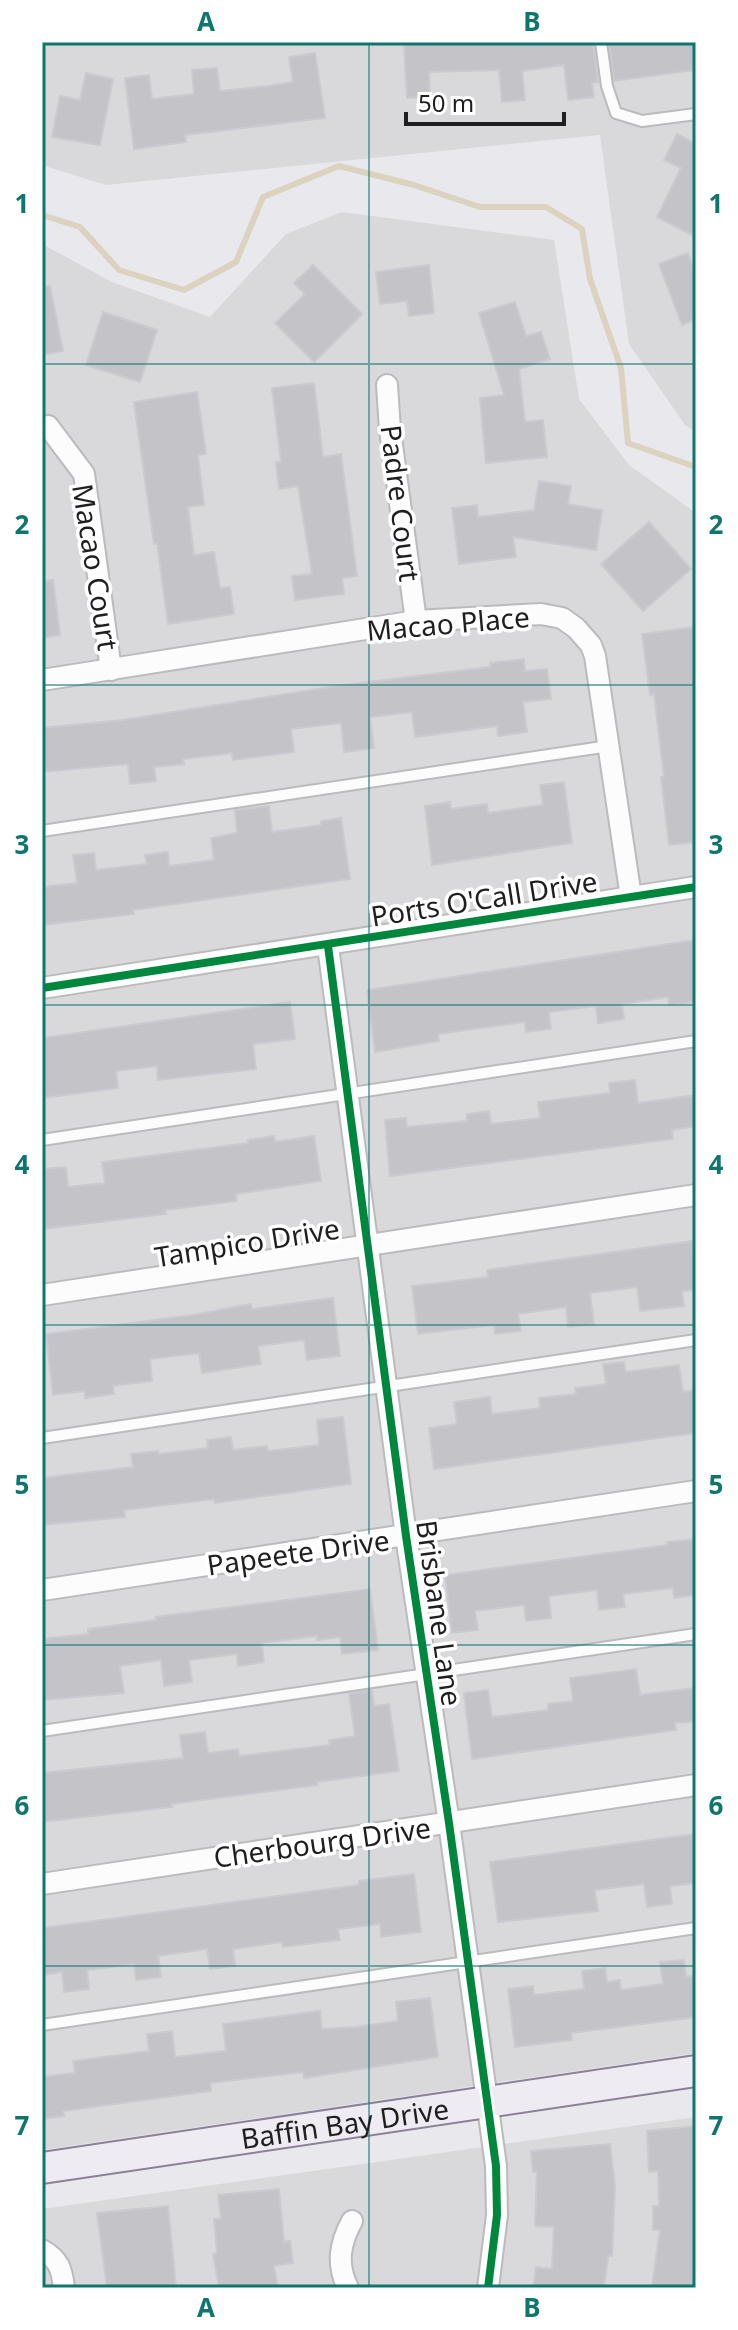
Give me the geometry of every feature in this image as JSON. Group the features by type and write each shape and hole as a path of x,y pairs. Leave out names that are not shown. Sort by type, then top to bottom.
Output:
{"street":[{"name":"Padre Court","path":"387,385 390,430 416,621"},
{"name":"Macao Court","path":"48,426 84,474 111,670"},
{"name":"Macao Place","path":"42,680 416,621 541,614 562,618 591,645 595,656 631,897"},
{"name":"Ports O'Call Drive","path":"42,988 696,887"},
{"name":"Brisbane Lane","path":"328,946 406,1536 496,2166 497,2215 488,2288"},
{"name":"Tampico Drive","path":"42,1295 696,1195"},
{"name":"Papeete Drive","path":"42,1590 696,1491"},
{"name":"Cherbourg Drive","path":"42,1884 696,1785"},
{"name":"Baffin Bay Drive","path":"42,2168 696,2071"},
{"path":"348,2288 340,2266 342,2240 352,2221"},
{"path":"44,2251 62,2269 64,2288"}],"lane":[{"path":"601,42 607,86 616,113 642,121 696,114"},
{"path":"42,831 609,746"},
{"path":"42,1140 696,1041"},
{"path":"42,1438 696,1340"},
{"path":"42,1731 696,1634"},
{"path":"42,2025 696,1928"}],"shaded area":[{"path":"42,42 696,42 696,432 685,425 629,344 600,135 106,185 42,165"},
{"path":"342,212 554,240 579,399 629,465 696,513 696,2053 42,2150 42,244 112,282 210,317 286,234"},
{"path":"696,2117 696,2288 42,2288 42,2209"}],"building":[{"path":"593,42 598,82 592,83 594,97 568,100 564,65 522,71 525,100 502,102 499,70 429,72 430,97 407,98 404,45"},
{"path":"609,42 696,42 696,70 614,81"},
{"path":"315,53 325,118 185,135 186,142 134,149 125,78 149,75 152,99 194,94 192,70 217,68 220,91 268,86 293,82 289,57"},
{"path":"86,73 113,79 100,145 52,137 60,96 80,100"},
{"path":"677,134 694,143 696,139 696,237 657,217 681,168 664,160"},
{"path":"688,253 696,274 696,319 682,325 659,264"},
{"path":"313,265 362,314 314,362 275,323 305,294 294,283"},
{"path":"429,265 434,313 409,316 407,301 380,304 376,272"},
{"path":"42,286 50,286 63,351 42,355"},
{"path":"515,302 526,336 541,332 550,359 519,369 525,422 543,420 547,457 486,463 480,398 504,395 479,313"},
{"path":"103,312 157,330 140,382 86,365"},
{"path":"314,383 323,457 341,454 357,576 342,578 344,594 295,600 292,576 312,574 298,486 279,489 276,462 281,462 272,388"},
{"path":"197,392 206,454 198,455 204,505 188,507 194,555 214,552 220,588 230,587 234,614 168,624 134,402"},
{"path":"539,481 571,486 568,504 602,510 596,550 513,537 516,557 459,564 452,508 477,505 478,517 534,510"},
{"path":"649,522 691,569 643,611 601,564"},
{"path":"53,580 60,635 42,638 42,581"},
{"path":"696,627 696,842 669,845 654,694 650,695 642,634"},
{"path":"524,659 525,671 547,669 551,699 523,702 527,732 498,736 497,726 415,737 412,712 370,717 374,748 344,752 341,723 291,729 294,752 233,760 232,753 183,759 184,764 154,767 156,781 130,784 128,764 42,772 42,728 123,720 336,686 490,667 490,663"},
{"path":"564,782 572,843 432,865 425,806 450,802 451,809 487,804 488,813 543,805 540,785"},
{"path":"269,806 272,832 321,825 321,821 341,818 350,879 133,910 134,914 42,925 42,887 77,883 73,855 94,853 96,870 147,864 145,855 168,852 169,866 214,860 211,838 237,833 235,810"},
{"path":"696,940 696,1002 669,1005 668,997 622,1004 624,1019 598,1023 596,1006 549,1012 551,1029 526,1032 525,1022 438,1034 439,1041 375,1052 367,990"},
{"path":"290,1002 295,1039 253,1044 256,1069 158,1080 157,1066 116,1071 118,1088 42,1098 42,1038"},
{"path":"635,1080 638,1103 696,1095 696,1126 672,1130 673,1139 390,1176 385,1120 406,1118 407,1127 467,1121 467,1114 489,1111 491,1124 540,1118 538,1102 610,1093 609,1083"},
{"path":"274,1136 275,1142 314,1136 321,1181 236,1194 237,1201 165,1210 166,1214 42,1229 42,1169 66,1167 68,1187 105,1183 102,1162 248,1143 248,1140"},
{"path":"693,1241 696,1290 682,1291 684,1306 640,1311 637,1287 590,1293 594,1324 568,1327 566,1307 518,1314 521,1331 495,1334 494,1325 418,1334 412,1286 488,1277 487,1270"},
{"path":"333,1298 340,1356 307,1360 304,1340 258,1346 261,1364 202,1373 199,1353 150,1359 152,1381 113,1386 114,1394 85,1398 85,1391 53,1395 46,1334 193,1315 251,1304 252,1309"},
{"path":"624,1362 626,1372 679,1365 683,1392 696,1390 696,1433 434,1469 429,1428 457,1424 454,1402 490,1397 492,1414 540,1408 539,1398 576,1394 575,1388 606,1384 603,1364"},
{"path":"343,1417 351,1484 215,1503 214,1499 124,1510 125,1517 42,1525 42,1478 133,1467 131,1454 208,1448 207,1440 231,1437 233,1450 267,1446 268,1451 319,1445 317,1420"},
{"path":"696,1539 696,1595 674,1598 673,1588 623,1594 625,1607 599,1610 597,1590 549,1596 551,1618 526,1621 524,1605 475,1611 478,1630 452,1633 445,1575"},
{"path":"370,1589 378,1650 342,1654 340,1637 317,1640 317,1636 262,1643 264,1662 238,1666 237,1654 189,1660 192,1682 164,1686 161,1660 120,1666 124,1693 42,1700 42,1639 88,1634 88,1629 156,1620 156,1617"},
{"path":"636,1669 640,1695 696,1688 696,1721 675,1723 676,1730 472,1759 464,1693 488,1690 492,1717 548,1710 548,1704 573,1701 570,1678"},
{"path":"372,1690 374,1706 389,1704 399,1771 171,1804 172,1807 42,1822 42,1773 183,1758 180,1735 205,1732 208,1753 238,1749 239,1756 330,1745 329,1740 355,1736 349,1694"},
{"path":"696,1834 696,1883 670,1886 672,1904 647,1907 644,1884 595,1890 598,1911 498,1922 490,1862"},
{"path":"414,1874 421,1932 381,1937 380,1924 338,1929 340,1940 283,1947 282,1942 233,1949 235,1966 210,1969 207,1949 158,1956 161,1977 136,1980 134,1964 87,1970 89,1989 64,1992 62,1972 42,1975 42,1928 359,1885 359,1881"},
{"path":"684,1960 686,1977 696,1975 696,2017 571,2033 572,2040 515,2047 508,1989 533,1986 534,1995 584,1989 582,1971 605,1968 607,1982 620,1980 621,1990 663,1984 660,1962"},
{"path":"430,1998 438,2057 304,2078 303,2072 210,2083 211,2091 63,2111 64,2116 42,2119 42,2077 75,2073 73,2061 149,2051 147,2034 172,2031 175,2057 226,2051 223,2024 320,2011 322,2029 356,2027 398,2021 396,2002"},
{"path":"696,2126 696,2288 652,2286 660,2230 653,2230 653,2206 659,2206 658,2171 649,2172 647,2131"},
{"path":"610,2144 615,2186 612,2256 608,2256 604,2288 533,2288 536,2267 552,2269 554,2227 535,2226 537,2172 533,2172 531,2151"},
{"path":"279,2189 284,2242 290,2241 293,2263 274,2266 278,2288 219,2288 213,2254 217,2253 214,2219 221,2219 218,2195"},
{"path":"168,2206 176,2288 107,2288 97,2213"}],"waterway":[{"path":"42,215 80,227 119,270 184,290 236,262 263,197 339,166 414,185 480,207 546,207 582,229 590,279 621,368 628,443 696,467"}],"cycle path":[{"path":"42,988 696,887"},
{"path":"328,946 406,1536 496,2166 497,2215 488,2288"}]}
